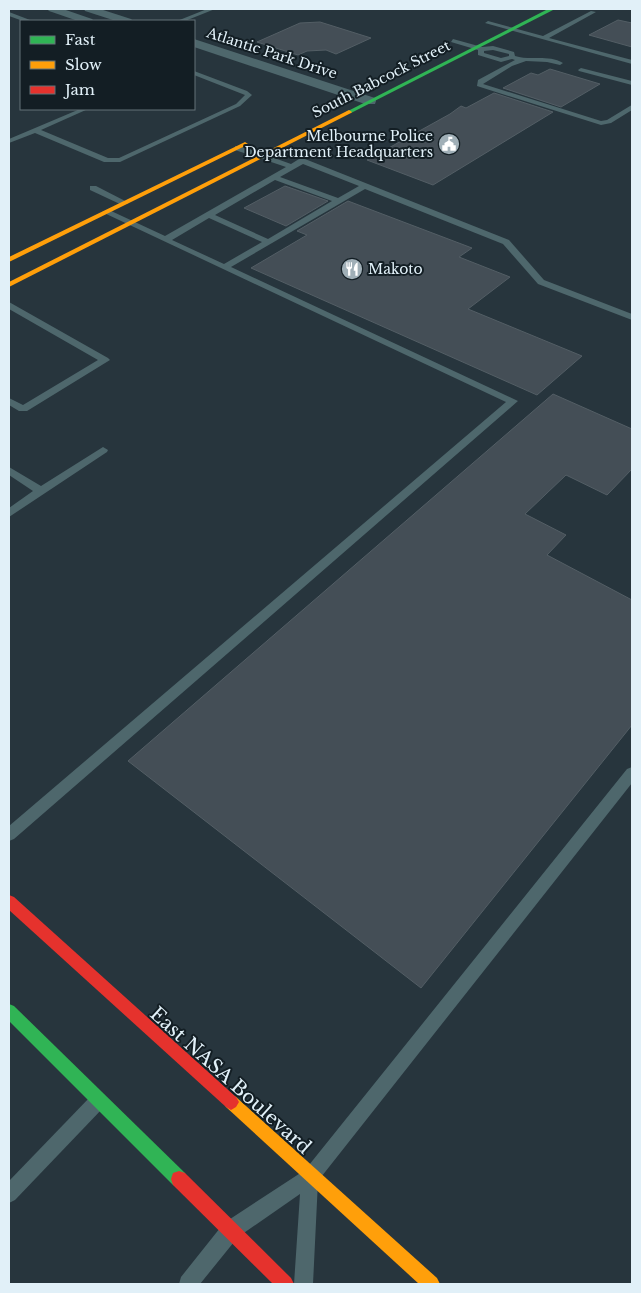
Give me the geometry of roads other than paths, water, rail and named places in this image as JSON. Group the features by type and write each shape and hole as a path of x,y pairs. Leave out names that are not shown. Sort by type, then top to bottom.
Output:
{"main road":[{"name":"South Babcock Street","path":"9,285 370,101 479,48 552,9"},
{"name":"South Babcock Street","path":"449,43 502,16"},
{"name":"South Babcock Street","path":"335,103 347,94 365,85"},
{"path":"9,260 254,140"},
{"name":"East NASA Boulevard","path":"9,901 431,1284"},
{"path":"9,1011 285,1284"}],"street":[{"path":"53,9 85,20"},
{"path":"89,9 124,20"},
{"name":"Atlantic Park Drive","path":"195,43 370,101"},
{"name":"Atlantic Park Drive","path":"335,103 350,112"}],"lane":[{"path":"9,14 24,9"},
{"path":"183,20 212,9"},
{"path":"544,38 593,12"},
{"path":"9,14 25,20"},
{"path":"479,27 512,29 632,62"},
{"path":"449,43 479,48 480,54 501,60 512,57 521,60"},
{"path":"560,64 543,58 532,57 521,60 480,81 479,85 601,123 609,122 632,107"},
{"path":"581,70 632,83"},
{"path":"34,130 107,160 120,160 238,105 249,95 195,73"},
{"path":"9,141 83,110"},
{"path":"238,148 292,167"},
{"path":"167,239 302,161 506,242 541,282 632,317"},
{"path":"274,177 339,201"},
{"path":"225,267 366,186"},
{"path":"93,188 125,203"},
{"path":"9,835 513,401 106,212"},
{"path":"208,215 269,242"},
{"path":"9,305 105,360 23,409 9,401"},
{"path":"9,513 103,450"},
{"path":"9,470 42,491"},
{"path":"188,1284 231,1230 311,1176 632,773"},
{"path":"9,1194 99,1100"},
{"path":"304,1284 311,1176"}],"place":[{"name":"Melbourne Police Department Headquarters","path":"449,144"},
{"name":"Makoto","path":"352,269"}]}
